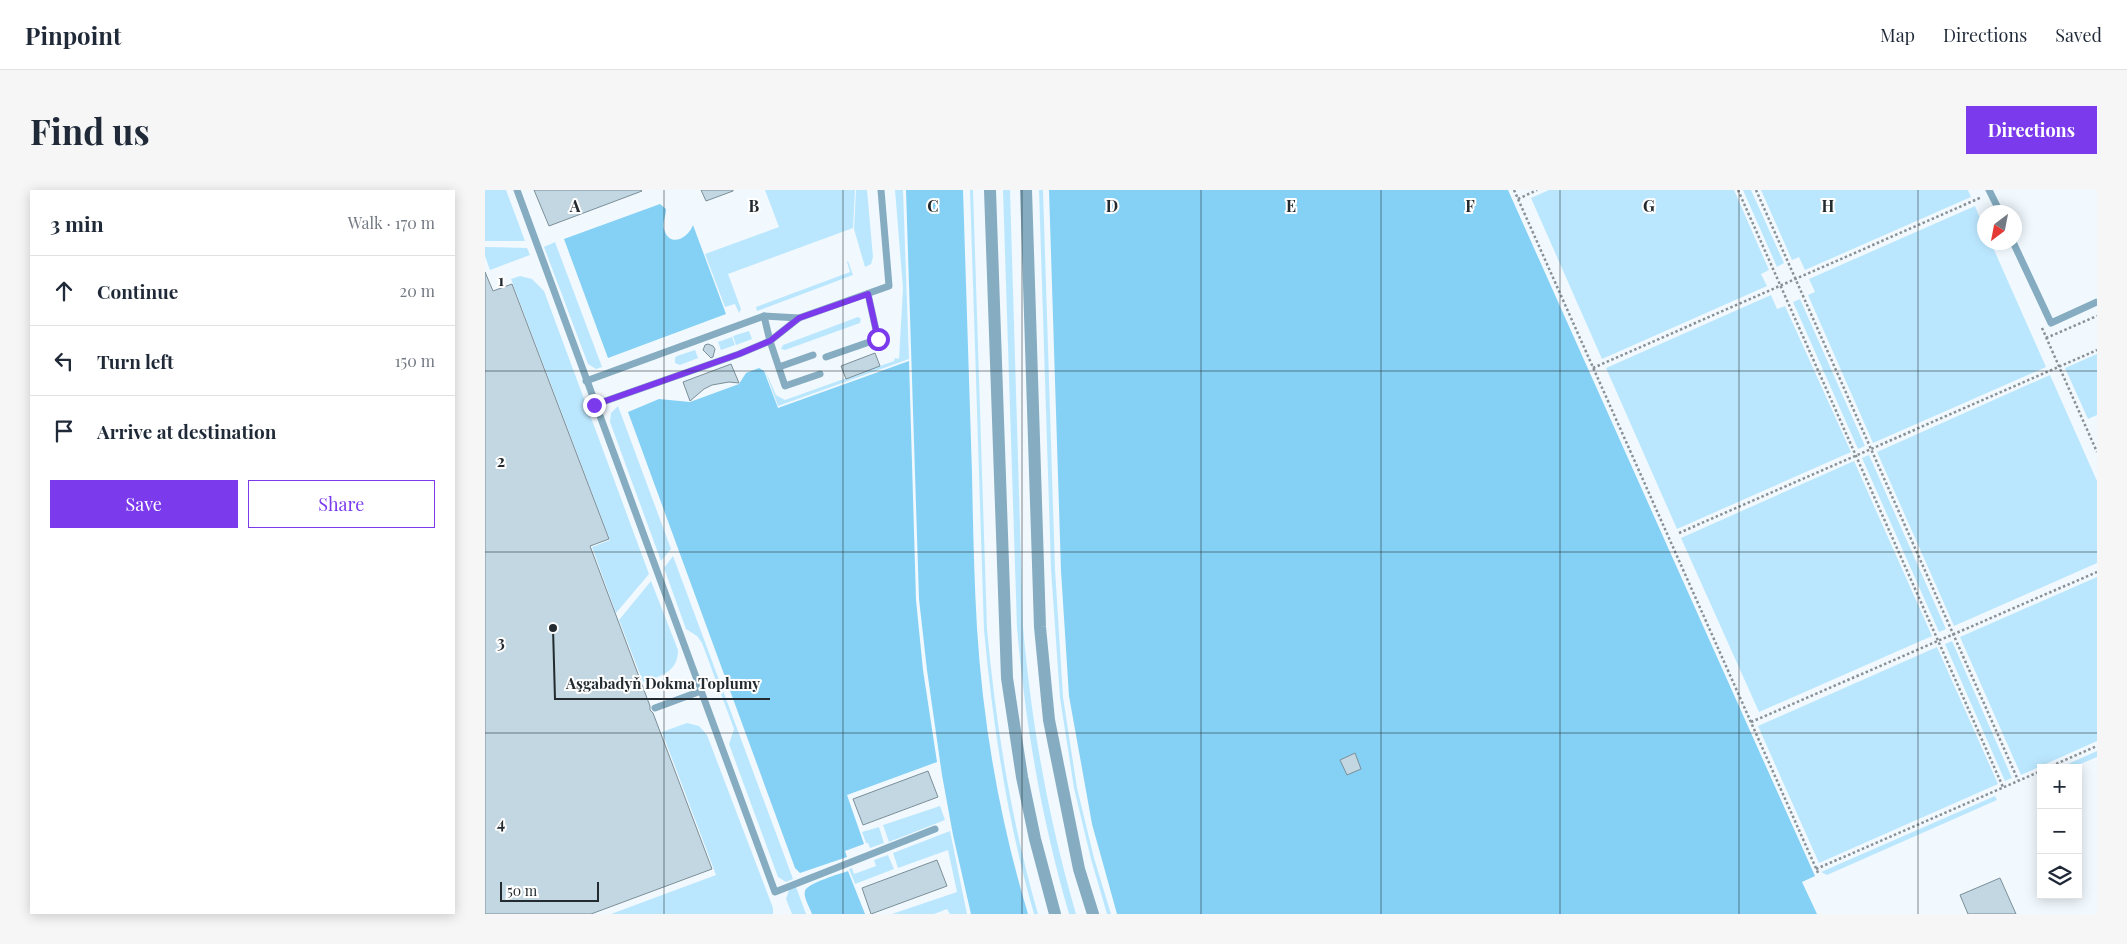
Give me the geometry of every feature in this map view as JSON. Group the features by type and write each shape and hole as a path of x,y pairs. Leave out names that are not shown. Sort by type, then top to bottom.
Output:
{"street":[{"path":"989,190 1007,678 1024,786 1035,839 1055,914"},
{"path":"1026,190 1040,627 1049,720 1079,869 1093,914"}],"lane":[{"path":"517,190 585,381 775,892 935,829"},
{"path":"594,405 739,354 770,341 799,318 889,286 881,190"},
{"path":"1989,190 1996,205"},
{"path":"2017,250 2051,323 2097,302"},
{"path":"826,357 878,339 868,294"},
{"path":"585,381 764,316 799,318"},
{"path":"764,316 770,341 786,386 820,374"},
{"path":"779,368 813,355"},
{"path":"655,708 701,690"}],"path":[{"path":"1514,190 1819,875"},
{"path":"1518,199 1537,190"},
{"path":"1738,190 2003,787"},
{"path":"1756,190 2018,780"},
{"path":"1593,368 1983,197"},
{"path":"2046,338 2097,316"},
{"path":"2039,321 2097,452"},
{"path":"1679,533 2097,350"},
{"path":"1751,722 2097,572"},
{"path":"2056,764 2097,746"},
{"path":"1817,869 2037,773"}],"shaded area":[{"path":"485,190 506,190 525,241 485,241"},
{"path":"765,190 855,190 853,228 728,274 741,309 739,313 735,304 725,307 705,254 779,227"},
{"path":"856,190 867,190 873,257 871,264 865,267 854,229"},
{"path":"895,190 903,190 909,359 778,406 765,370 776,395 785,400 894,361 895,358 899,359 903,288"},
{"path":"906,190 963,190 974,570 980,664 994,772 1009,844 1028,914 971,914 942,775 919,599"},
{"path":"970,190 973,190 987,629 1000,737 1012,808 1038,914 1034,914 1024,879 1002,773 984,630"},
{"path":"1003,190 1010,190 1023,627 1031,700 1042,772 1057,842 1076,914 1069,914 1050,842 1030,737 1017,628"},
{"path":"1039,190 1043,190 1055,569 1063,697 1077,788 1094,858 1111,914 1107,914 1091,859 1074,788 1060,698 1051,569"},
{"path":"1049,190 1508,190 1815,876 1802,882 1817,914 1117,914 1092,824 1069,696 1061,571"},
{"path":"1549,190 1734,190 1769,270 1761,274 1767,286 1602,359 1531,198"},
{"path":"1743,190 1751,190 1784,263 1777,267"},
{"path":"1761,190 1968,190 1971,197 1805,270 1799,257 1792,260"},
{"path":"660,204 666,209 664,227 666,235 670,238 674,240 683,237 691,230 693,225 726,314 608,358 564,239"},
{"path":"1975,206 1977,211 1977,250 1994,250 2046,367 1873,443 1808,295 1815,292 1809,279"},
{"path":"555,242 602,367 596,369 588,364 544,247"},
{"path":"485,247 527,248 530,255 490,270 485,256"},
{"path":"848,261 853,275 757,311 756,307 850,272"},
{"path":"520,276 532,279 544,291 649,574 616,613 592,547 610,540 511,279"},
{"path":"1771,295 1777,309 1785,306 1851,452 1677,529 1606,368"},
{"path":"1800,299 1865,446 1858,449 1793,302"},
{"path":"858,317 861,319 860,323 785,350 781,349 783,345"},
{"path":"749,331 752,339 736,345 733,336"},
{"path":"732,337 735,345 721,350 718,342"},
{"path":"695,350 698,358 680,365 675,363 677,356"},
{"path":"2097,354 2097,415 2088,419 2065,368"},
{"path":"909,361 916,600 923,670 937,762 847,795 864,844 845,851 847,857 800,873 795,868 628,412 659,399 690,402 739,384 746,373 759,368 764,371 778,408"},
{"path":"2050,375 2097,481 2097,563 1954,626 1877,452"},
{"path":"618,406 671,549 661,561 610,422 611,413"},
{"path":"1869,455 1946,629 1939,632 1862,458"},
{"path":"1854,461 1932,636 1759,712 1681,538"},
{"path":"673,556 793,879 786,882 778,877 729,744 734,729 702,643 697,636 686,629 664,568"},
{"path":"2097,577 2097,741 2046,764 2037,764 2037,768 2021,775 1960,637"},
{"path":"651,581 678,650 672,668 662,675 643,682 619,620"},
{"path":"1952,641 2012,778 2005,781 1945,644"},
{"path":"1937,647 1998,784 1819,863 1758,726"},
{"path":"687,723 699,726 707,735 773,908 773,914 611,914 716,875 662,732"},
{"path":"2097,751 2097,757 2080,764 2068,764"},
{"path":"1995,796 1997,800 1827,875 1821,872"},
{"path":"940,806 945,820 889,842 883,825"},
{"path":"879,827 884,843 870,848 862,832"},
{"path":"950,831 967,914 950,914 947,909 934,914 892,914 957,892 948,850 898,868 893,853"},
{"path":"888,855 894,869 855,884 849,869 852,868 854,874 876,866 874,860"},
{"path":"848,871 865,914 812,914 805,896 807,888 817,882"},
{"path":"796,887 806,914 792,914 786,899 789,890"}],"building":[{"path":"534,190 641,190 642,191 549,226"},
{"path":"701,190 733,190 733,191 706,201"},
{"path":"485,272 493,291 512,284 609,539 590,546 650,710 653,713 712,869 591,914 485,914"},
{"path":"708,344 715,349 711,358 703,350 705,345"},
{"path":"875,353 880,366 846,379 841,366"},
{"path":"731,364 739,383 729,382 712,385 690,401 683,382"},
{"path":"1355,753 1361,769 1347,775 1340,760"},
{"path":"928,771 938,797 863,825 853,799"},
{"path":"937,860 947,886 871,914 862,888"},
{"path":"2000,878 2016,914 1968,914 1960,895"}],"place":[{"name":"Aşgabadyň Dokma Toplumy","path":"553,628"}],"route":[{"path":"594,405 739,354 770,341 799,318 868,294 878,339"}]}
